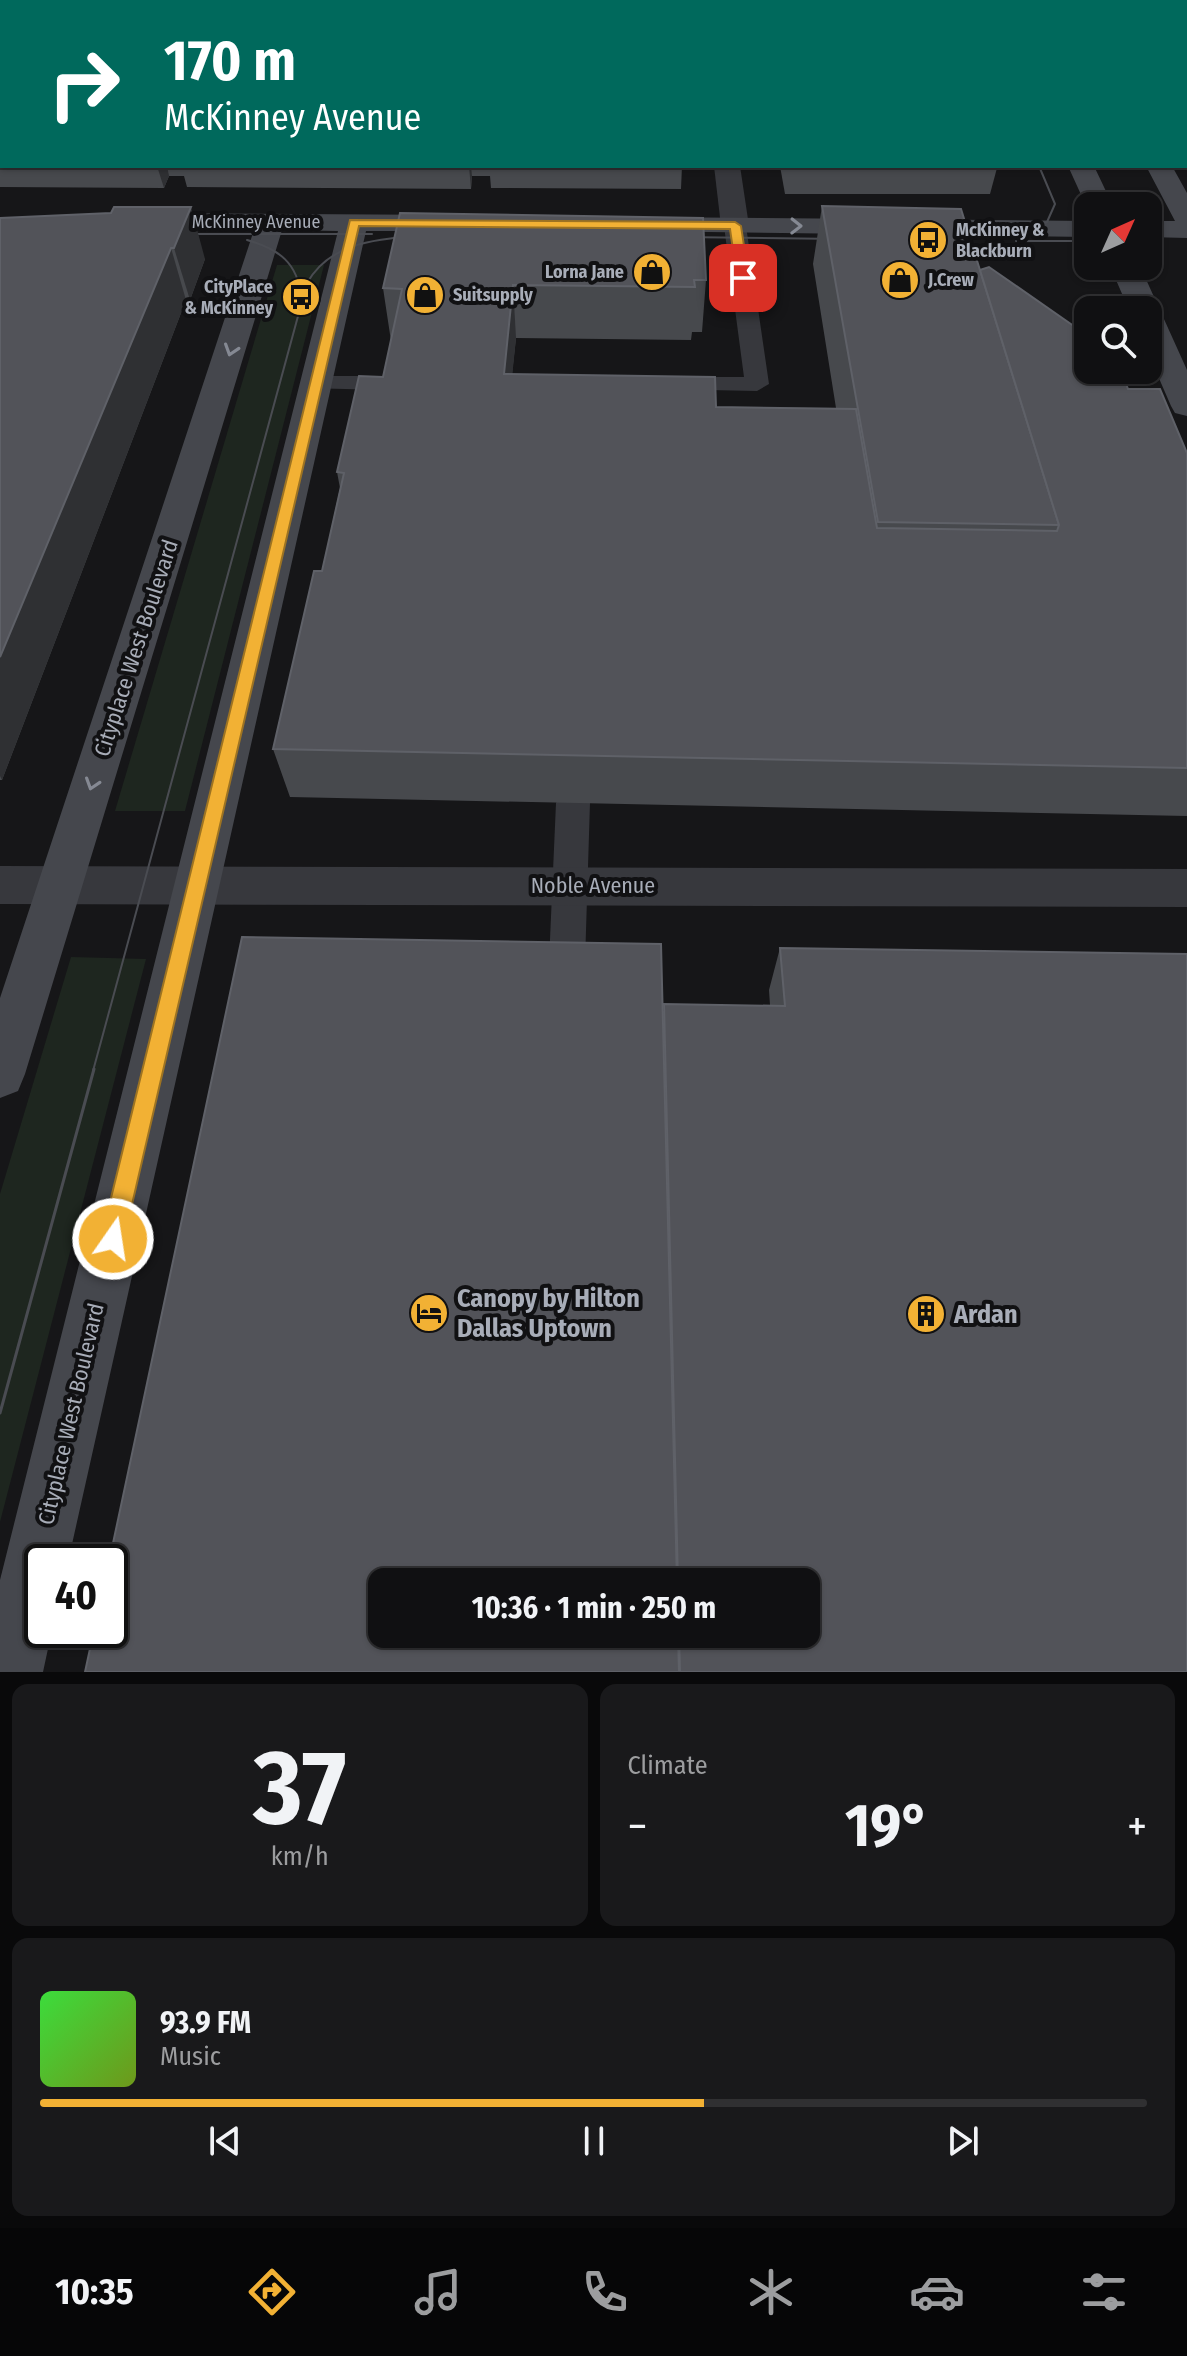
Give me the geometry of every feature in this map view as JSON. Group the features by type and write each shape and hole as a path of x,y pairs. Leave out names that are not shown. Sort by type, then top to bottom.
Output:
{"street":[{"path":"727,168 735,226"},
{"path":"1082,168 1093,192"},
{"path":"1160,168 1187,219"},
{"name":"McKinney Avenue","path":"105,221 487,224"},
{"name":"Cityplace West Boulevard","path":"0,1074 271,222"},
{"name":"Cityplace West Boulevard","path":"10,1672 354,223"},
{"path":"611,225 1074,229"},
{"path":"1162,229 1187,230"},
{"path":"1162,350 1187,406"},
{"name":"Noble Avenue","path":"0,885 1187,888"}],"lane":[{"path":"639,384 757,384 735,226"},
{"path":"314,383 385,383"},
{"path":"729,384 733,414"},
{"path":"567,962 573,803"}],"shaded area":[{"path":"277,265 324,265 185,811 115,811"},
{"path":"71,957 146,959 0,1522 0,1194"}],"building":[{"path":"822,206 961,209 1059,525 878,522"},
{"path":"114,207 191,207 0,657 0,218 111,213"},
{"path":"400,213 703,218 706,280 694,280 695,287 513,285 504,374 715,377 716,407 856,409 877,528 1057,531 1059,525 980,270 989,267 1074,326 1074,384 1126,384 1128,389 1160,389 1187,453 1187,768 273,749 314,571 322,571 344,473 337,472 359,376 383,377 402,289 383,288"},
{"name":"Canopy by Hilton Dallas Uptown","path":"242,937 661,944 677,1568 368,1568 368,1648 678,1648 679,1672 85,1672 90,1648 128,1648 128,1544 113,1544"},
{"name":"Ardan","path":"780,948 1187,954 1187,1672 680,1672 679,1648 820,1648 820,1568 678,1568 664,1004 785,1006"}],"tram line":[{"path":"948,240 1016,234 1047,222 1055,204 1040,168"},
{"path":"176,234 372,234"},
{"path":"93,1071 307,283 328,259 340,252 368,242 415,236"},
{"path":"680,237 840,239"},
{"path":"247,240 269,248 285,259 296,275 301,297"},
{"path":"1016,241 1074,241"},
{"path":"0,1413 94,1069"}],"place":[{"name":"McKinney & Blackburn","path":"928,240"},
{"name":"Lorna Jane","path":"652,272"},
{"name":"J.Crew","path":"900,280"},
{"name":"Suitsupply","path":"425,295"},
{"name":"CityPlace & McKinney","path":"301,297"},
{"name":"Canopy by Hilton Dallas Uptown","path":"429,1313"},
{"name":"Ardan","path":"926,1314"}],"route":[{"path":"113,1239 354,223 735,226 743,278"}]}
